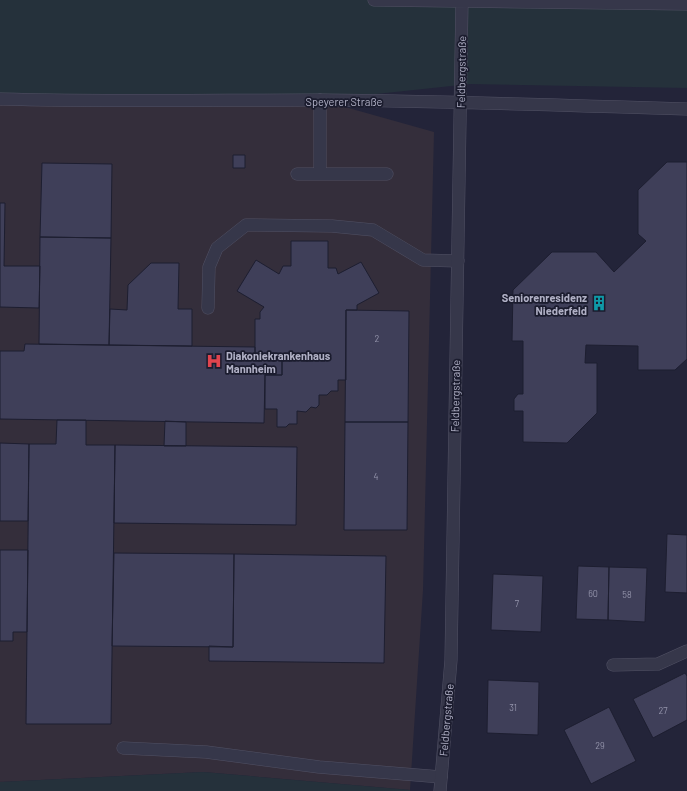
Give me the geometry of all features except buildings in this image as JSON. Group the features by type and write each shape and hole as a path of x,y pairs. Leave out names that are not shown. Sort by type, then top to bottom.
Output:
{"street":[{"path":"374,0 659,2 687,4"},
{"name":"Feldbergstraße","path":"440,791 450,660 462,1"},
{"name":"Speyerer Straße","path":"0,99 78,101 320,100 460,102 687,109"},
{"path":"320,100 320,174"},
{"path":"297,174 387,174"},
{"path":"208,308 209,267 217,248 246,225 332,226 373,230 423,260 458,261"},
{"path":"613,665 658,664 687,651"},
{"path":"123,748 206,752 319,767 441,777"}],"shaded area":[{"path":"0,0 393,0 687,4 687,88 470,84 320,100 0,99"},
{"name":"Diakoniekrankenhaus Mannheim","path":"0,99 320,100 434,132 423,590 410,790 203,772 0,782"},
{"path":"203,772 410,791 0,791 0,782"}],"place":[{"name":"Seniorenresidenz Niederfeld","path":"599,303"},
{"name":"Diakoniekrankenhaus Mannheim","path":"214,361"}]}
